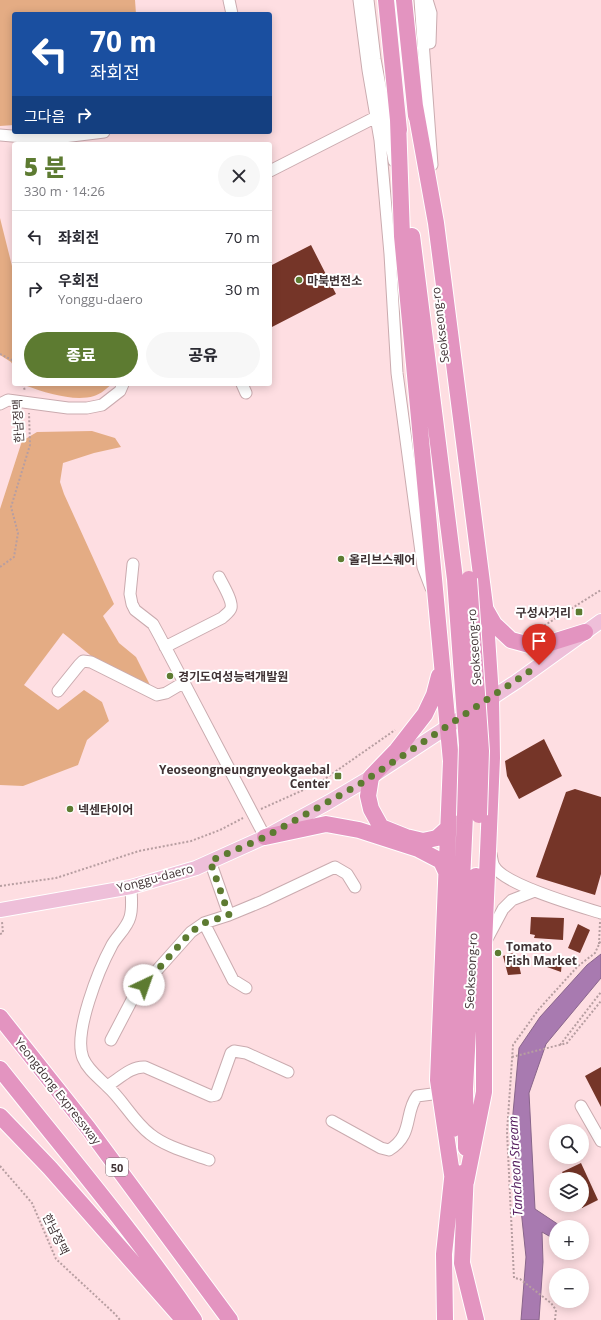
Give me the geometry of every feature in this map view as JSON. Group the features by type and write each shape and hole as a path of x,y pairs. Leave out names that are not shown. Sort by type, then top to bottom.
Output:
{"highway":[{"name":"Seokseong-ro","path":"386,0 398,120 462,579"},
{"name":"Seokseong-ro","path":"404,0 421,104 462,579 467,745 472,816 454,1077 460,1182 462,1263 476,1320"},
{"path":"421,104 484,606 491,697 492,758 489,798 484,944 484,1092 460,1182"},
{"path":"398,120 402,236 451,761 438,1080 460,1182"},
{"path":"436,601 444,612 450,616 467,622 476,622 484,606"},
{"path":"484,606 494,624 511,640 537,647 585,632"},
{"path":"440,648 439,674 434,695 425,714 397,750 371,777 368,796 371,810 381,827 406,837 423,841 437,838 448,828"},
{"path":"449,798 459,786 472,781 484,785 489,798"},
{"path":"265,837 326,824 359,830 418,849 441,862 447,874"},
{"name":"Yeongdong Expressway","path":"0,1017 88,1128 230,1320"},
{"name":"50","path":"0,1070 126,1228 194,1320"},
{"path":"0,1116 50,1168 183,1320"},
{"name":"Seokseong-ro","path":"444,1320 444,1254 460,1182"}],"main road":[{"name":"Yonggu-daero","path":"0,910 131,887 196,868 265,837 371,777 516,682 601,620"}],"street":[{"path":"229,0 232,12"},
{"path":"359,0 368,70 380,140 390,254 397,373 423,567 436,601"},
{"path":"368,0 375,59 394,162 402,236"},
{"path":"421,104 431,13 427,1"},
{"path":"272,170 376,117"},
{"path":"0,135 47,139 88,134"},
{"path":"0,404 8,400 68,408 87,408 102,405 120,391 122,386"},
{"path":"133,564 130,594 132,604 135,610 152,624 265,837"},
{"path":"165,648 222,618 231,608 231,602 219,577"},
{"path":"58,691 83,661 91,662 157,695 166,693 184,683"},
{"path":"488,846 494,867 508,878 535,891 601,913"},
{"path":"210,861 229,915"},
{"path":"111,1040 134,996 191,932 204,923 229,915 263,901 334,867 347,874 355,887"},
{"path":"131,887 130,917 112,945 96,982 82,1027 80,1045 83,1058 90,1069 117,1096 142,1127 151,1135 162,1142 209,1160"},
{"path":"484,944 503,909 512,900 535,891"},
{"path":"204,923 233,980 246,988"},
{"path":"107,1086 127,1072 139,1067 145,1067 214,1096 216,1095 231,1053 238,1050 288,1072"},
{"path":"332,1121 381,1148 390,1150 402,1139 416,1096 440,1093"},
{"path":"581,1106 601,1141"}],"path":[{"path":"0,354 12,359"},
{"name":"한남정맥","path":"23,386 26,397"},
{"name":"한남정맥","path":"0,567 14,557 18,533 11,507 30,444 29,410"},
{"path":"534,632 601,590"},
{"path":"0,886 56,878 139,851 191,841 220,830 252,813 318,783 398,727"},
{"path":"599,945 601,913"},
{"path":"555,1320 556,1310 551,1303 520,1279 514,1278 507,1132 513,1045 539,1010 578,966 595,953 601,940"},
{"path":"558,1046 601,992"},
{"path":"512,1057 567,1043 601,1001"},
{"name":"한남정맥","path":"0,1166 32,1203 56,1259 120,1320"}],"shaded area":[{"path":"0,0 135,0 136,12 12,12 12,125 0,126"},
{"path":"0,218 12,266 12,364 0,355"},
{"path":"27,386 110,386 97,395 86,398 69,397"},
{"path":"92,431 115,438 121,447 94,453 63,463 60,482 114,604 103,616 119,643 136,657 150,685 95,659 63,633 24,685 58,710 84,690 102,702 109,721 87,740 78,765 23,786 0,785 0,509 22,441 37,432"},
{"name":"Tancheon Stream","path":"601,954 601,978 546,1044 529,1093 535,1209 552,1220 549,1220 549,1236 542,1232 543,1262 539,1320 521,1320 526,1257 512,1124 519,1048 540,1017 587,965"}],"building":[{"name":"마북변전소","path":"311,245 336,294 272,327 272,265"},
{"path":"544,739 562,776 519,799 507,776 505,761"},
{"path":"575,789 601,797 601,874 595,895 536,877 566,792"},
{"path":"531,917 564,918 563,940 534,938 535,935 530,934"},
{"path":"578,924 590,930 580,953 568,948"},
{"path":"513,953 515,962 518,961 521,974 508,975 503,956"},
{"path":"549,959 562,961 561,972 547,967"},
{"path":"601,1067 601,1107 585,1076"},
{"path":"581,1164 585,1172 562,1172"},
{"path":"589,1180 598,1200 589,1204"}],"place":[{"name":"마북변전소","path":"299,280"},
{"name":"올리브스퀘어","path":"341,559"},
{"name":"구성사거리","path":"579,612"},
{"name":"경기도여성능력개발원","path":"170,676"},
{"name":"Yeoseongneungnyeokgaebal Center","path":"338,776"},
{"name":"넥센타이어","path":"70,809"},
{"name":"Tomato Fish Market","path":"498,953"}],"route":[{"path":"144,985 191,932 204,923 229,915 210,861 265,837 360,784 516,682 539,665"}]}
